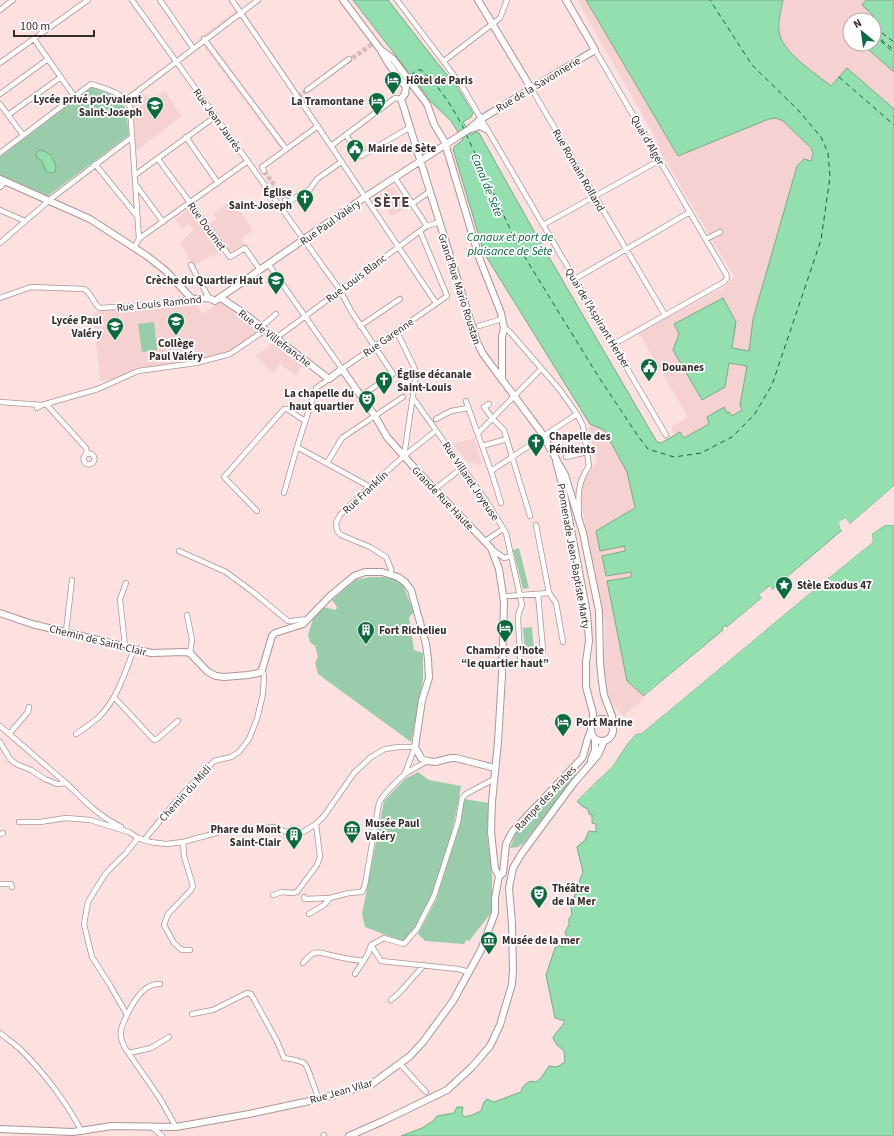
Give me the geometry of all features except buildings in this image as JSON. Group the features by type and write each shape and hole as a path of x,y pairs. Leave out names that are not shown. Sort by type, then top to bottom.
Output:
{"street":[{"path":"0,10 14,0"},
{"path":"0,63 88,0"},
{"name":"Rue Jean Jaurès","path":"132,0 340,290 360,326 393,374 360,396"},
{"path":"160,0 192,48"},
{"path":"232,0 436,303"},
{"path":"126,100 192,48 258,0"},
{"path":"331,146 395,98 401,99 406,90 406,87 388,63 380,49 343,0"},
{"name":"Quai de l'Aspirant Herber","path":"397,0 462,86 666,435"},
{"name":"Rue Romain Rolland","path":"478,0 665,315"},
{"path":"444,61 500,18 506,0"},
{"name":"Quai d'Alger","path":"566,0 726,274 726,281 665,315"},
{"path":"34,39 74,96"},
{"path":"204,39 286,149"},
{"path":"380,49 393,59 427,104 434,124 446,144 446,150 480,260 505,329 502,337 499,370 502,380 544,436 556,460 580,520"},
{"name":"Rue de la Savonnerie","path":"468,130 481,119 595,50"},
{"path":"0,94 48,59"},
{"path":"307,90 348,59"},
{"path":"8,115 61,77"},
{"path":"0,153 91,84 120,94 130,107 139,239"},
{"name":"Grand'Rue Mario Roustan","path":"401,99 477,342 483,354 499,370"},
{"path":"0,104 23,135"},
{"path":"135,175 216,116"},
{"path":"264,171 262,167 318,126"},
{"path":"468,130 480,126 486,129"},
{"path":"346,135 361,156 409,128"},
{"name":"Rue Paul Valéry","path":"215,299 269,265 365,197 459,134 468,130"},
{"path":"0,243 49,200 132,137"},
{"path":"186,138 218,183"},
{"name":"Rue Doumet","path":"158,158 230,257 245,248 260,270"},
{"path":"543,225 660,160"},
{"path":"134,248 139,239 248,161"},
{"path":"286,201 310,189 317,179 341,162"},
{"path":"95,164 137,216"},
{"path":"395,178 426,226"},
{"path":"0,187 2,180 90,219 147,256 166,272 192,298"},
{"path":"135,184 163,222"},
{"path":"412,204 430,192"},
{"path":"0,210 24,221"},
{"path":"575,278 690,212"},
{"name":"Rue Louis Blanc","path":"276,338 426,226 439,222"},
{"name":"Rue Garenne","path":"328,379 447,296 420,231"},
{"path":"706,239 720,232"},
{"path":"191,265 215,299"},
{"name":"Grande Rue Haute","path":"269,265 342,369 387,437 491,548 499,569 504,606 502,682 495,768"},
{"name":"Rue Louis Ramond","path":"0,297 31,287 84,289 89,292 98,307 102,308 147,305 192,298 215,299"},
{"name":"Rue de Villefranche","path":"215,299 242,312 328,379"},
{"path":"360,326 400,300"},
{"path":"0,402 42,406 98,389 138,371 196,363 230,354 263,328 276,314"},
{"path":"614,344 665,315"},
{"path":"478,326 502,319"},
{"path":"505,329 509,331 560,390 577,414 583,426 589,466 583,475 578,491 580,520 599,611 600,662 604,695 612,716 611,722 614,728 613,735 608,740 604,741 595,738 586,742"},
{"path":"397,332 415,369 416,378 404,456"},
{"path":"478,432 541,369"},
{"path":"284,493 316,388 328,379"},
{"path":"327,463 342,438 403,396"},
{"name":"Rue Villaret Joyeuse","path":"413,398 463,467 506,533 522,605 518,618 520,658"},
{"path":"466,401 478,432 501,503"},
{"path":"488,404 484,407 504,430 530,516"},
{"path":"42,406 86,448 87,454"},
{"path":"257,511 224,477 283,410 287,408 305,421"},
{"path":"436,419 451,411 468,408"},
{"path":"491,471 577,414"},
{"name":"Rue Franklin","path":"391,574 386,557 370,547 341,535 336,527 336,521 340,515 404,456 433,433"},
{"path":"482,446 507,439"},
{"path":"297,447 370,487"},
{"path":"566,457 587,452"},
{"path":"435,489 463,467"},
{"name":"Promenade Jean-Baptiste Marty","path":"561,472 587,613 589,641 586,662 586,687 593,713 591,726"},
{"path":"536,525 549,593 556,603 563,642"},
{"path":"485,541 503,529"},
{"path":"491,548 504,558 511,556"},
{"path":"179,551 226,572 288,621 294,622 301,619 306,620"},
{"path":"187,615 192,640 190,654 208,672 216,676 224,677 248,675 259,673 262,670 272,636 275,633 303,624 330,596 354,576 371,572 382,572 402,579 411,590 426,644 429,678 422,700 416,747 406,774"},
{"path":"66,631 72,580"},
{"path":"125,646 120,599 126,583"},
{"path":"508,596 549,593"},
{"path":"538,594 542,650"},
{"name":"Chemin de Saint-Clair","path":"0,613 32,624 66,631 151,653 185,652 190,654"},
{"path":"76,734 99,717 114,697 123,680 134,649"},
{"name":"Chemin du Midi","path":"144,840 178,799 214,761 231,757 239,752 249,739 257,719 263,694 264,675 262,670"},
{"path":"114,697 154,740 178,721"},
{"path":"9,734 28,712 29,707"},
{"path":"590,764 596,750 595,738 591,726 601,719 611,722"},
{"path":"0,726 106,820 138,838 166,844 183,842 227,830 275,827 283,831 294,833 303,832 316,824 333,804 354,773 371,757 385,749 416,747"},
{"name":"Rampe des Arabes","path":"499,876 503,873 506,844 512,832 582,758 585,752 586,742 591,726"},
{"path":"349,1136 447,1090 472,1067 490,1046 500,1025 512,984 512,924 509,888 514,868 522,854 598,755 604,741"},
{"path":"0,742 10,760 16,764 30,770 44,779 57,784 66,783"},
{"path":"416,747 422,758 427,761 435,762 456,758 495,768"},
{"path":"304,899 330,898 349,893 362,892 365,886 379,803 382,798 406,774 427,761"},
{"name":"Rue Jean Vilar","path":"0,1129 82,1132 112,1126 176,1127 249,1114 372,1084 400,1064 415,1052 454,1001 487,936 495,913 495,898 499,876 495,869 492,832 492,803 495,768"},
{"path":"355,974 368,954 371,945 384,938 404,944 417,929 434,896 458,822 462,798 466,794 494,779"},
{"path":"19,822 40,822 66,818 90,820 129,832"},
{"path":"273,895 282,892 292,894 298,892 317,865 320,857 316,824"},
{"path":"127,1015 92,957 84,924 88,902 97,887 106,873 126,853 138,838"},
{"path":"183,842 184,856 193,886 192,890 168,914 164,924 174,943 182,950 190,950"},
{"path":"0,884 11,884 12,887"},
{"path":"310,914 324,905 330,898"},
{"path":"371,945 381,961 458,969 469,972"},
{"path":"303,963 309,955 320,952 338,957 364,961"},
{"path":"391,1000 424,965"},
{"path":"160,984 151,986 137,996 120,1033 121,1040 159,1097 176,1127"},
{"path":"192,1014 213,1010 247,993 251,994 277,1041 284,1058 303,1062 306,1065 309,1070 311,1082 319,1098"},
{"path":"0,1033 19,1048 34,1064 67,1104 82,1132"},
{"path":"129,1053 151,1048 169,1037"},
{"path":"400,1064 426,1092"},
{"path":"152,1126 162,1136"}],"shaded area":[{"path":"577,0 586,0 678,156 772,118 783,121 806,143 812,151 811,162 799,164 753,319 749,352 732,348 736,322 728,362 747,366 740,405 742,410 732,416 727,413 724,407 709,423 684,438 680,432 675,436 671,427 688,417 639,333 726,286 734,277 657,146 658,142"},
{"path":"783,0 866,0 862,5 870,12 842,12 842,52 871,52 894,72 894,109 847,68 831,87 790,53 782,41 779,30"},
{"path":"241,7 318,121 313,124 240,17 210,40 286,143 280,148 198,39"},
{"path":"92,87 117,97 126,109 129,135 48,196 0,175 0,157"},
{"name":"Lycée privé polyvalent Saint-Joseph","path":"164,91 182,116 136,151 133,104 146,94 151,101"},
{"path":"393,186 407,207 392,217 377,196"},
{"path":"232,200 253,230 241,239 245,245 232,254 210,224 217,219 213,214"},
{"path":"190,208 222,251 213,257 211,255 194,267 180,243 193,230 188,224 182,229 175,219"},
{"path":"222,301 260,330 229,352 189,363 133,368 133,372 112,380 100,381 93,312 141,307 142,309 173,306 174,304 194,302 203,314"},
{"path":"154,322 157,350 142,352 138,324"},
{"path":"276,341 305,363 296,376 280,364 273,373 255,356"},
{"path":"590,424 604,430 627,472 635,507 625,546 626,551 602,556 630,571 631,576 607,582 627,681 645,697 624,716 614,706 608,694 604,670 605,623 581,503 584,480 597,461 592,440 587,433"},
{"path":"474,438 482,464 476,466 475,462 469,464 452,444"},
{"path":"519,548 529,588 523,589 513,550"},
{"path":"371,577 391,578 401,583 414,612 409,617 414,650 423,653 423,679 411,742 318,674 315,663 318,657 315,646 310,642 308,635 314,616 323,607 336,610 337,607 332,600 355,580"},
{"path":"532,627 534,651 525,655 523,628"},
{"path":"574,771 576,775 524,843 518,847 510,848 516,833 564,784"},
{"path":"418,772 429,780 461,786 450,841 439,877 416,928 404,942 365,927 362,914 384,801 405,779"},
{"path":"464,799 489,803 487,833 492,874 492,912 469,941 466,940 464,944 425,941 418,934 436,900 460,823"}],"water":[{"path":"353,0 388,0 456,85 473,113 471,117 463,122 471,135 476,132 479,133 539,240 657,442 661,443 680,432 684,438 709,424 707,417 724,407 727,413 729,412 732,416 742,410 740,405 747,366 729,363 725,387 702,400 673,350 679,334 674,324 723,298 736,322 732,348 749,351 753,319 797,166 804,159 811,161 813,153 811,148 783,121 776,118 769,119 678,156 586,0 783,0 779,19 781,39 786,47 800,62 831,86 847,68 894,109 894,486 850,524 844,518 840,523 840,528 842,530 772,590 769,586 759,595 762,598 727,627 726,625 722,628 723,630 644,696 627,681 607,581 631,577 631,572 606,576 602,556 625,551 625,546 600,551 596,531 635,507 627,472 604,430 590,424 484,253 453,149 463,140 451,121 426,97 427,96"},
{"path":"866,0 894,0 894,72 871,52 882,52 882,12 870,12 862,5"},
{"path":"38,150 48,153 54,161 56,167 55,172 50,173 46,171 41,160 36,157"},
{"path":"885,525 894,525 894,1136 401,1136 422,1128 433,1121 437,1116 454,1113 457,1107 463,1107 462,1114 464,1117 481,1111 484,1102 487,1099 494,1102 521,1092 522,1088 527,1083 532,1081 536,1082 541,1078 549,1066 557,1067 565,1062 564,1051 557,1045 553,1038 565,1021 555,1018 546,975 555,948 559,945 562,947 569,944 565,932 569,925 569,918 572,915 571,909 583,872 577,847 585,840 589,831 596,832 596,824 592,823 592,815 589,814 588,809 577,801 612,767 627,744 636,734 642,733 873,542 872,534"}],"pier":[{"path":"894,486 894,489 888,495 851,526 849,526 844,520 842,522 842,527 844,532 773,591 771,592 769,589 762,595 764,597 763,599 729,628 726,628 762,598 759,595 761,593 770,586 772,590 842,531 839,522 845,518 850,524"},
{"path":"884,523 893,523 894,525 885,525 872,534 873,542 642,733 636,734 627,744 612,767 577,801 576,800 611,766 626,743 635,733 641,731 871,541 871,533"},
{"path":"725,629 725,632 645,698 644,696"}],"ferry route":[{"path":"466,134 518,246 598,376 648,449 674,457 701,453 732,437 754,415 772,385 821,240 830,177 828,153 821,137 798,110 752,65 710,0"},
{"path":"882,33 894,42"},
{"path":"882,40 894,50"},
{"path":"882,42 894,53"},
{"path":"411,75 417,70 421,70 428,76 445,97 464,129"},
{"path":"839,77 894,125"}],"tunnel":[{"path":"347,62 375,42"},
{"path":"298,97 307,90"},
{"path":"264,171 285,200"}],"place":[{"name":"Hôtel de Paris","path":"393,95"},
{"name":"La Tramontane","path":"377,116"},
{"name":"Lycée privé polyvalent Saint-Joseph","path":"155,120"},
{"name":"Mairie de Sète","path":"355,163"},
{"name":"Église Saint-Joseph","path":"305,213"},
{"name":"Crèche du Quartier Haut","path":"276,295"},
{"name":"Collège Paul Valéry","path":"176,336"},
{"name":"Lycée Paul Valéry","path":"115,341"},
{"name":"Douanes","path":"649,382"},
{"name":"Église décanale Saint-Louis","path":"384,395"},
{"name":"La chapelle du haut quartier","path":"367,414"},
{"name":"Chapelle des Pénitents","path":"536,457"},
{"name":"Stèle Exodus 47","path":"784,600"},
{"name":"Chambre d'hote “le quartier haut”","path":"505,643"},
{"name":"Fort Richelieu","path":"366,645"},
{"name":"Port Marine","path":"563,737"},
{"name":"Musée Paul Valéry","path":"352,844"},
{"name":"Phare du Mont Saint-Clair","path":"294,850"},
{"name":"Théâtre de la Mer","path":"539,909"},
{"name":"Musée de la mer","path":"489,955"}],"district":[{"name":"SÈTE","path":"392,202"}],"water label":[{"name":"Canal de Sète","path":"487,185"},
{"name":"Canaux et port de plaisance de Sète","path":"510,244"}]}
